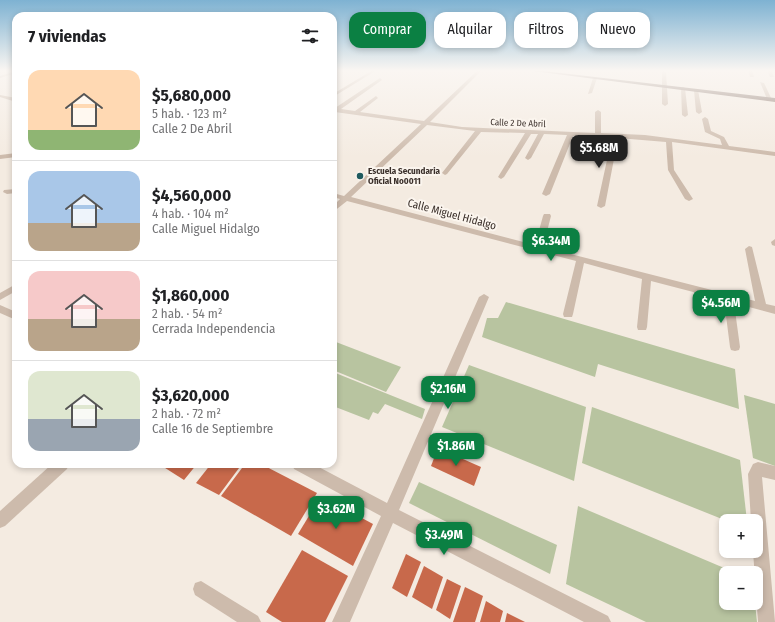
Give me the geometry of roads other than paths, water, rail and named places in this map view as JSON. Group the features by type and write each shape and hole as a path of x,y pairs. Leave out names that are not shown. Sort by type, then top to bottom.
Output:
{"street":[{"path":"337,107 350,99"},
{"path":"355,113 373,99"},
{"path":"337,206 450,99"},
{"path":"665,99 665,104"},
{"path":"684,99 685,116"},
{"path":"697,99 699,112"},
{"name":"Calle 2 De Abril","path":"337,110 454,129 615,136 669,140 775,154"},
{"path":"598,112 598,136"},
{"path":"705,119 708,132 722,138 726,147"},
{"path":"454,129 461,123 504,126"},
{"path":"445,173 479,130"},
{"path":"501,177 529,132"},
{"path":"528,158 542,133"},
{"path":"546,194 571,134"},
{"path":"600,206 615,136"},
{"path":"669,140 671,170 689,199"},
{"path":"0,157 12,156"},
{"path":"7,192 12,191"},
{"name":"Calle Miguel Hidalgo","path":"337,196 775,310"},
{"path":"538,248 547,216"},
{"path":"749,249 761,306"},
{"path":"568,314 581,259"},
{"path":"642,327 647,276"},
{"path":"0,297 12,290"},
{"path":"341,622 484,297"},
{"path":"729,298 735,347"},
{"path":"0,309 12,312"},
{"path":"0,522 58,468"},
{"path":"306,468 390,513 602,622"},
{"path":"767,622 755,474 758,470 775,473"},
{"path":"201,588 252,622"}],"place":[{"name":"Escuela Secundaria Oficial No0011","path":"360,176"}]}
